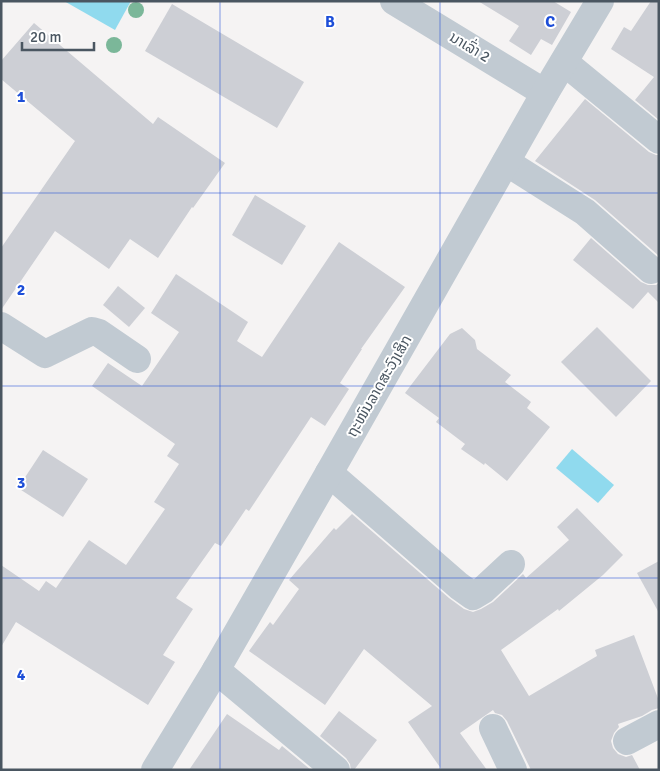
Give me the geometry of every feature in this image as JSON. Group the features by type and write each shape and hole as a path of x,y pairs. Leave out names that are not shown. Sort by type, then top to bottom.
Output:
{"street":[{"name":"ນາເລົ່າ 2","path":"394,1 545,93"},
{"name":"ຖະໜົນລາດສະວົງເສິກ","path":"155,770 216,670 545,93 600,1"},
{"path":"564,62 659,140"},
{"path":"506,162 585,212 651,270"},
{"path":"1,326 45,354 92,330 137,359"},
{"path":"329,473 473,596 483,590 512,564"},
{"path":"216,670 336,770"},
{"path":"627,741 659,724"},
{"path":"493,728 513,770"}],"water":[{"path":"64,1 131,1 115,30"},
{"path":"572,449 614,485 598,503 556,468"}],"building":[{"path":"478,1 553,1 571,12 552,45 541,39 531,55 509,41 519,26"},
{"path":"651,1 659,1 659,120 635,100 654,77 611,49 624,27 631,31"},
{"path":"172,4 304,82 277,128 145,51"},
{"path":"34,23 153,124 158,117 225,163 192,207 158,258 130,239 109,269 55,231 1,310 1,248 75,141 1,79 1,61"},
{"path":"585,99 649,152 659,155 659,256 595,200 535,161"},
{"path":"255,195 306,226 282,265 232,235"},
{"path":"591,238 641,282 648,285 659,283 659,303 648,292 633,309 573,260"},
{"path":"339,242 405,287 361,349 340,383 349,389 325,426 311,417 249,511 246,509 221,546 215,543 176,598 193,609 163,655 175,662 148,705 16,622 1,647 1,565 39,591 46,581 56,588 89,540 126,565 165,509 154,502 179,464 167,456 175,444 92,386 108,363 142,386 179,332 151,313 176,274 248,322 237,341 262,357"},
{"path":"118,286 145,308 129,327 103,305"},
{"path":"597,327 651,381 616,417 561,362"},
{"path":"462,328 475,340 477,349 511,375 505,382 531,402 527,408 550,427 507,481 485,463 484,465 461,449 465,444 436,422 439,418 405,393 450,334"},
{"path":"43,450 88,479 63,517 18,488"},
{"path":"577,508 623,555 603,575 559,611 558,609 501,650 529,696 597,656 595,650 634,635 659,701 659,708 618,724 619,727 611,741 613,748 618,754 626,757 632,755 640,770 531,770 507,721 502,715 495,713 493,710 460,733 487,770 442,770 408,722 432,706 364,649 325,705 249,651 270,622 273,625 299,589 289,580 334,528 336,530 352,514 449,598 464,609 473,612 493,602 523,574 526,578 569,540 557,527"},
{"path":"659,561 659,613 637,573"},
{"path":"339,711 377,740 354,770 351,770 346,758 320,736"},
{"path":"227,714 279,750 282,746 311,770 189,770"}]}
